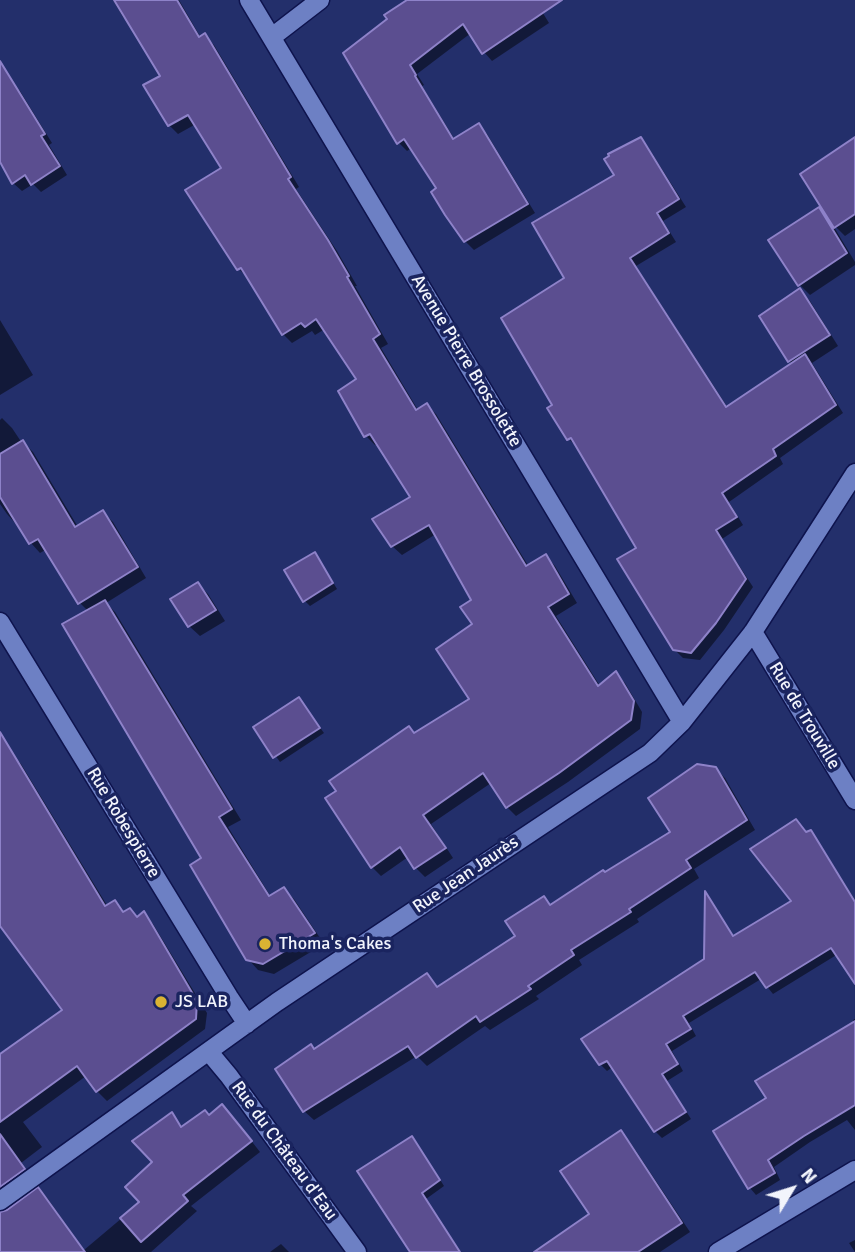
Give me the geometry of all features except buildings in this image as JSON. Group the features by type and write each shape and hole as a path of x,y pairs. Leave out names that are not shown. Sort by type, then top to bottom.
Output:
{"street":[{"name":"Avenue Pierre Brossolette","path":"249,0 682,722"},
{"path":"272,37 320,0"},
{"name":"Rue Jean Jaurès","path":"0,1200 277,1002 650,753 682,722 753,632 855,473"},
{"name":"Rue Robespierre","path":"0,622 247,1024"},
{"name":"Rue de Trouville","path":"753,632 855,800"},
{"name":"Rue du Château d'Eau","path":"209,1052 357,1252"},
{"path":"718,1252 855,1170"}],"place":[{"name":"Thoma's Cakes","path":"265,944"},
{"name":"JS LAB","path":"161,1002"}]}
